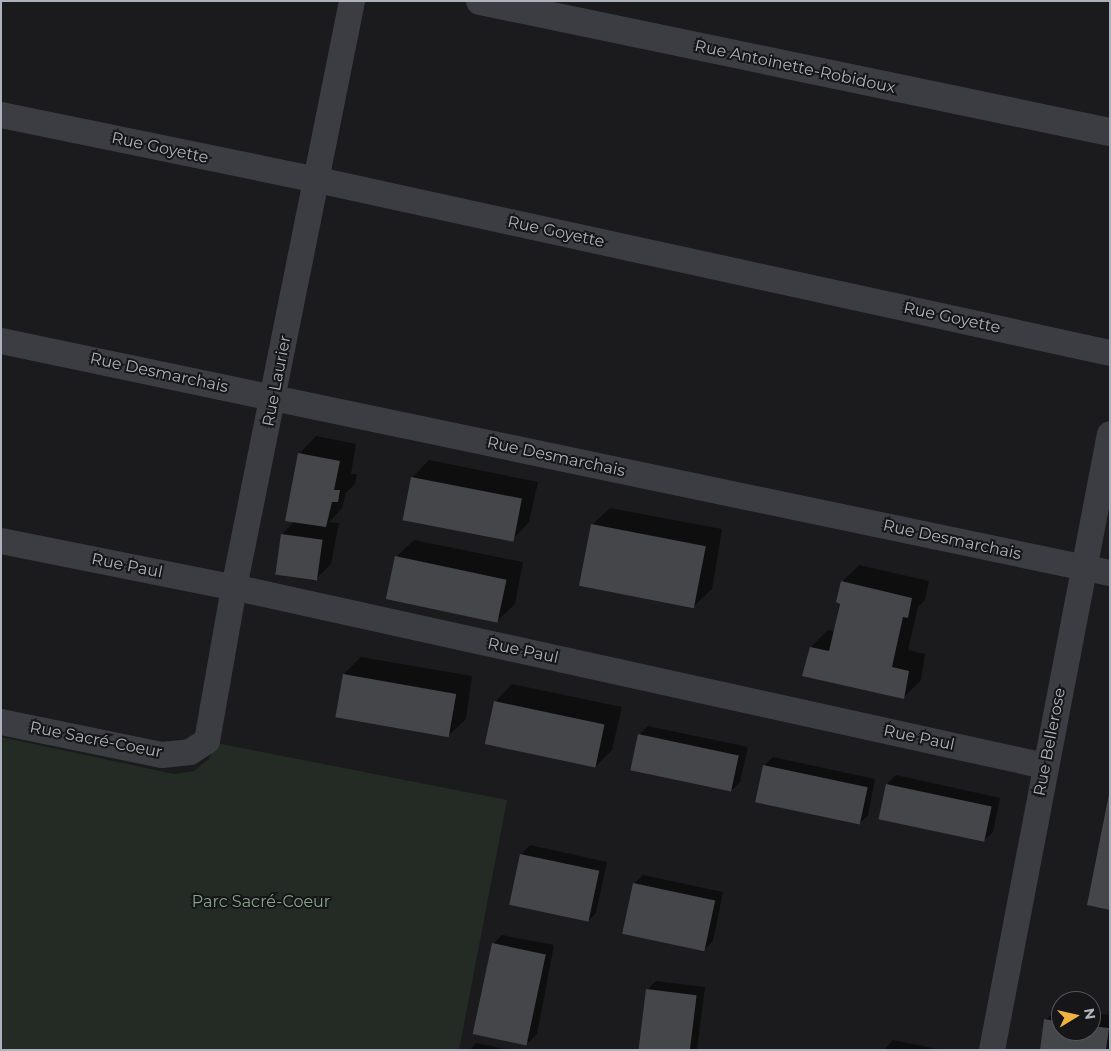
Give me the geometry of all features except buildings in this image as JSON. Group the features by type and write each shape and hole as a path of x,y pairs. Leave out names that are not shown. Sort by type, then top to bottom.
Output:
{"street":[{"name":"Rue Laurier","path":"190,752 207,741 234,588 274,397 352,1"},
{"name":"Rue Antoinette-Robidoux","path":"480,1 1110,132"},
{"name":"Rue Goyette","path":"1,116 316,180 1110,353"},
{"name":"Rue Desmarchais","path":"1,341 1110,573"},
{"name":"Rue Bellerose","path":"992,1050 1110,434"},
{"name":"Rue Paul","path":"1,541 234,588 1045,766"},
{"name":"Rue Sacré-Coeur","path":"1,722 162,755 190,752"}],"green space":[{"name":"Parc Sacré-Coeur","path":"1,737 174,774 194,771 209,759 216,743 507,800 459,1050 1,1050"}]}
